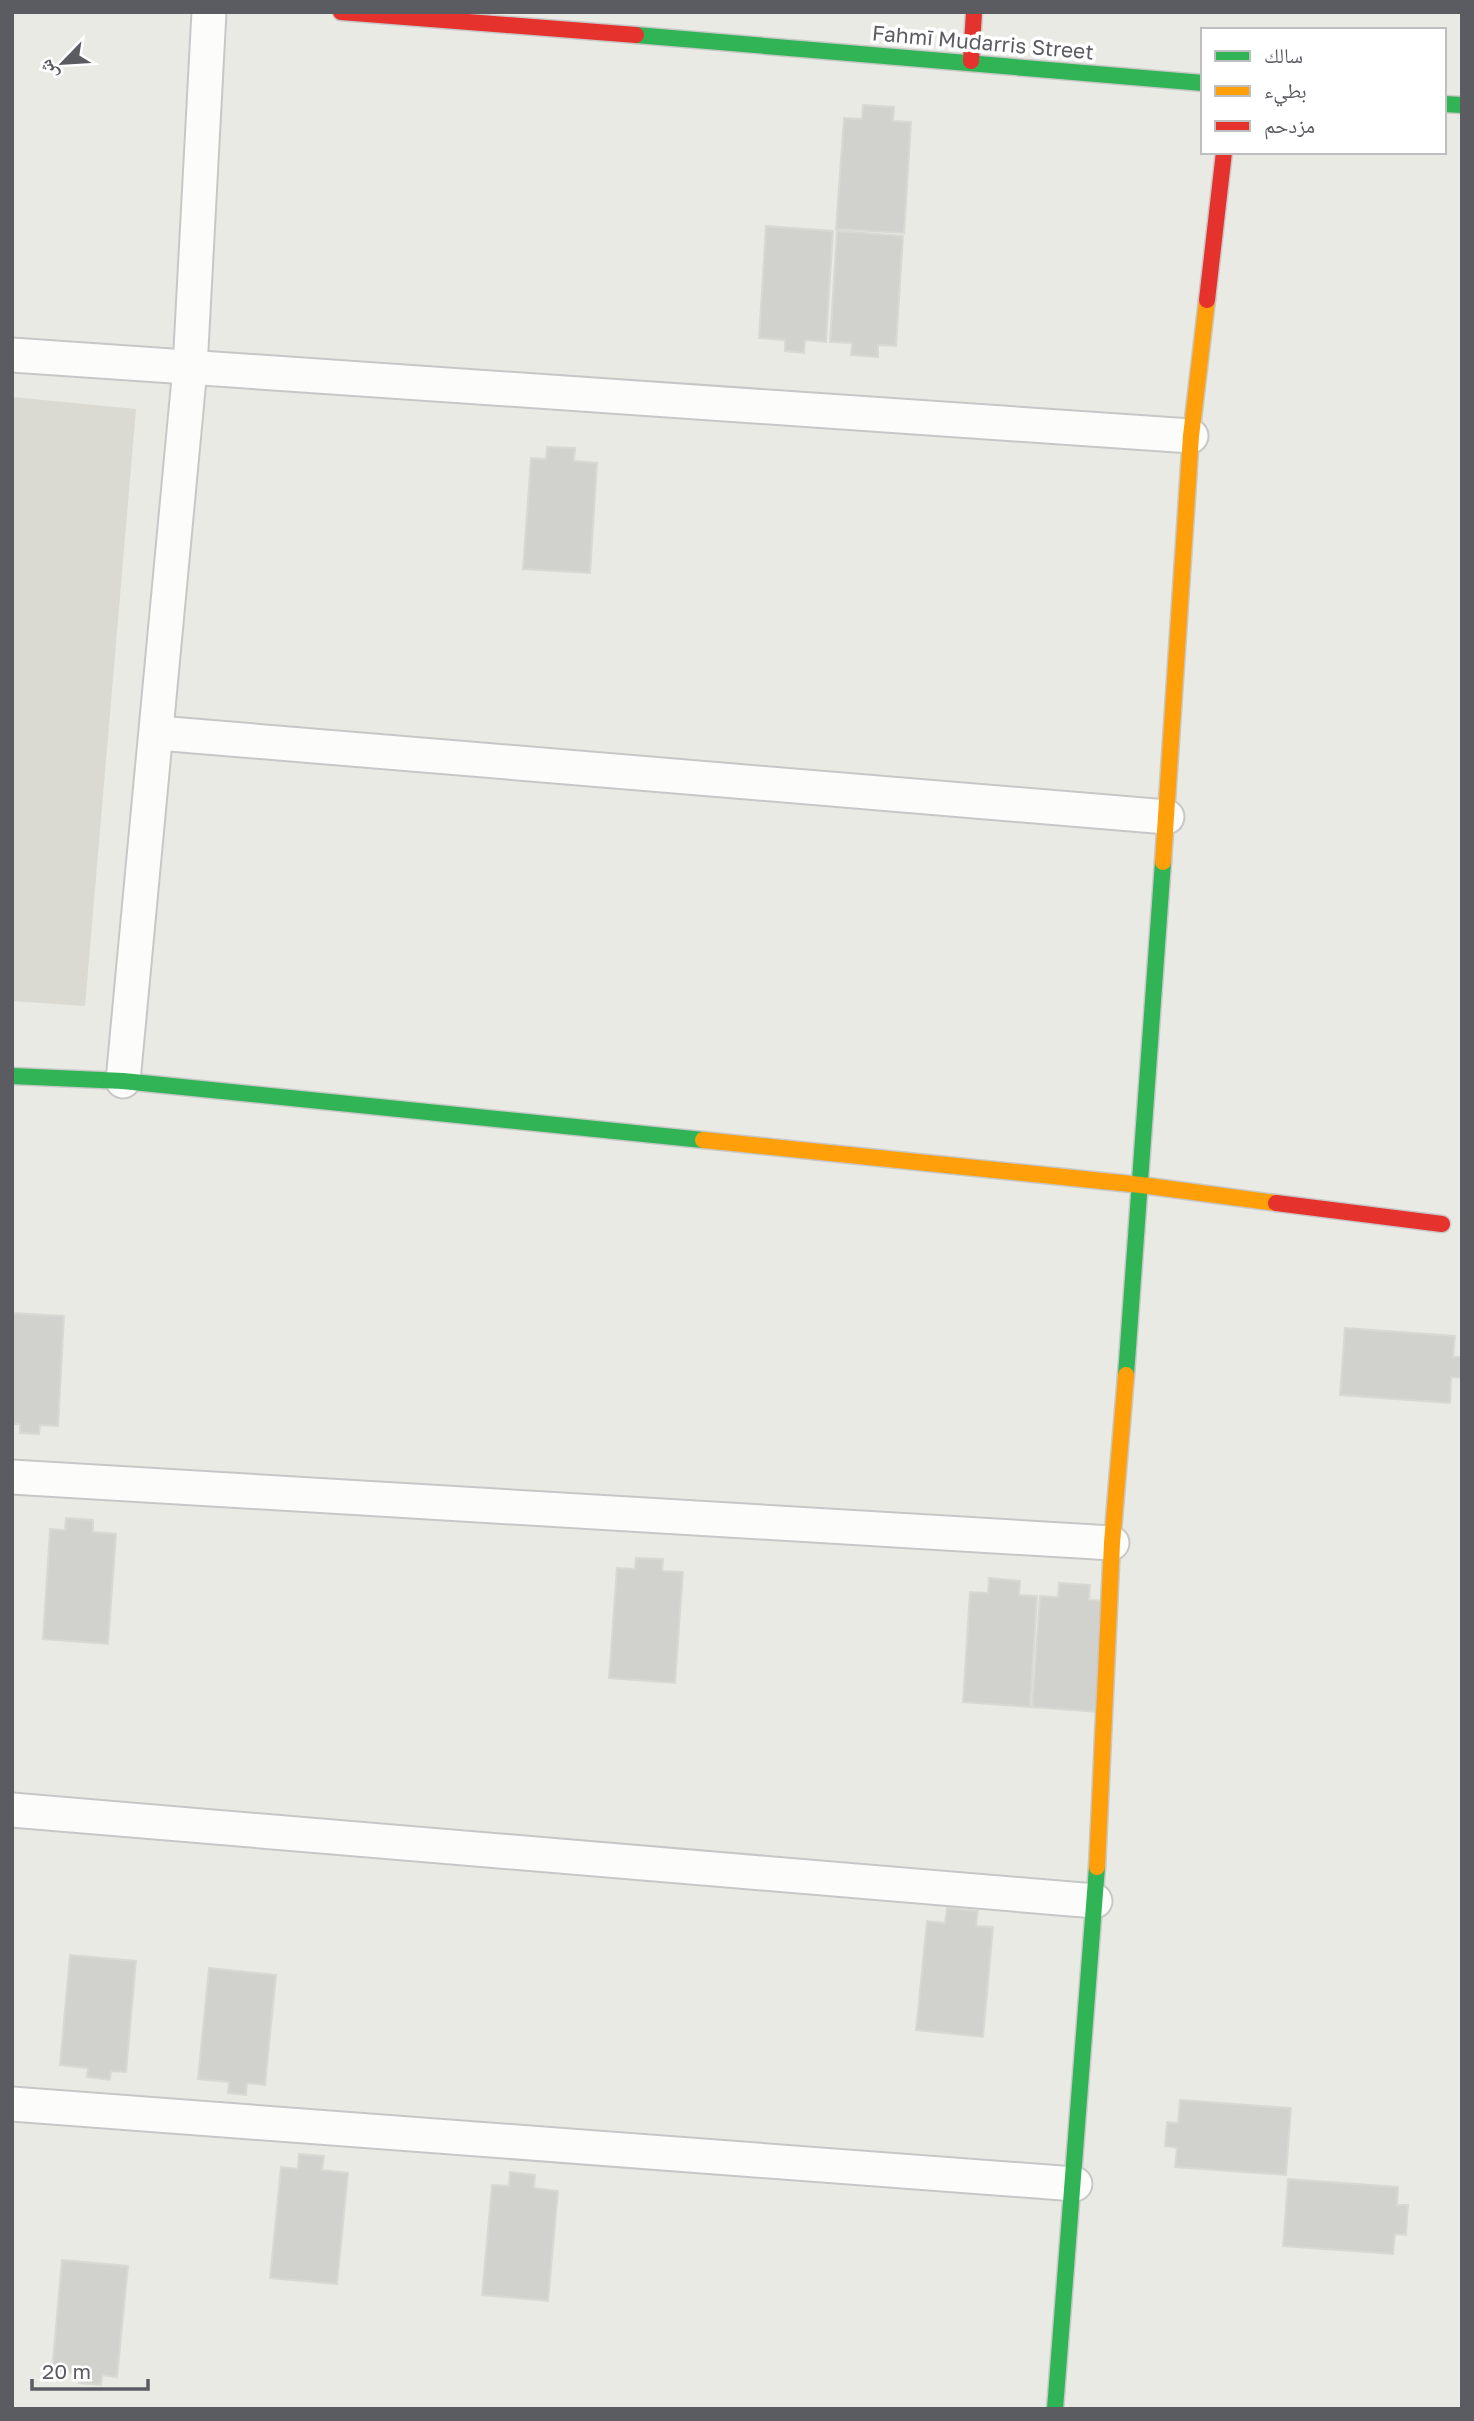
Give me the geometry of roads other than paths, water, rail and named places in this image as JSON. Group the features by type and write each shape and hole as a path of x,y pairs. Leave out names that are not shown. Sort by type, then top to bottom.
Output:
{"street":[{"path":"123,1081 158,733 190,368 209,12"},
{"name":"Fahmī Mudarris Street","path":"341,12 971,61 1201,83"},
{"path":"971,61 974,12"},
{"path":"1055,2409 1075,2184 1095,1901 1112,1543 1142,1185 1191,436 1224,154"},
{"path":"12,355 1191,436"},
{"path":"158,733 1167,817"},
{"path":"12,1076 123,1081 1142,1185 1442,1224"},
{"path":"12,1477 1112,1543"},
{"path":"12,1810 1095,1901"},
{"path":"12,2104 1075,2184"}]}
